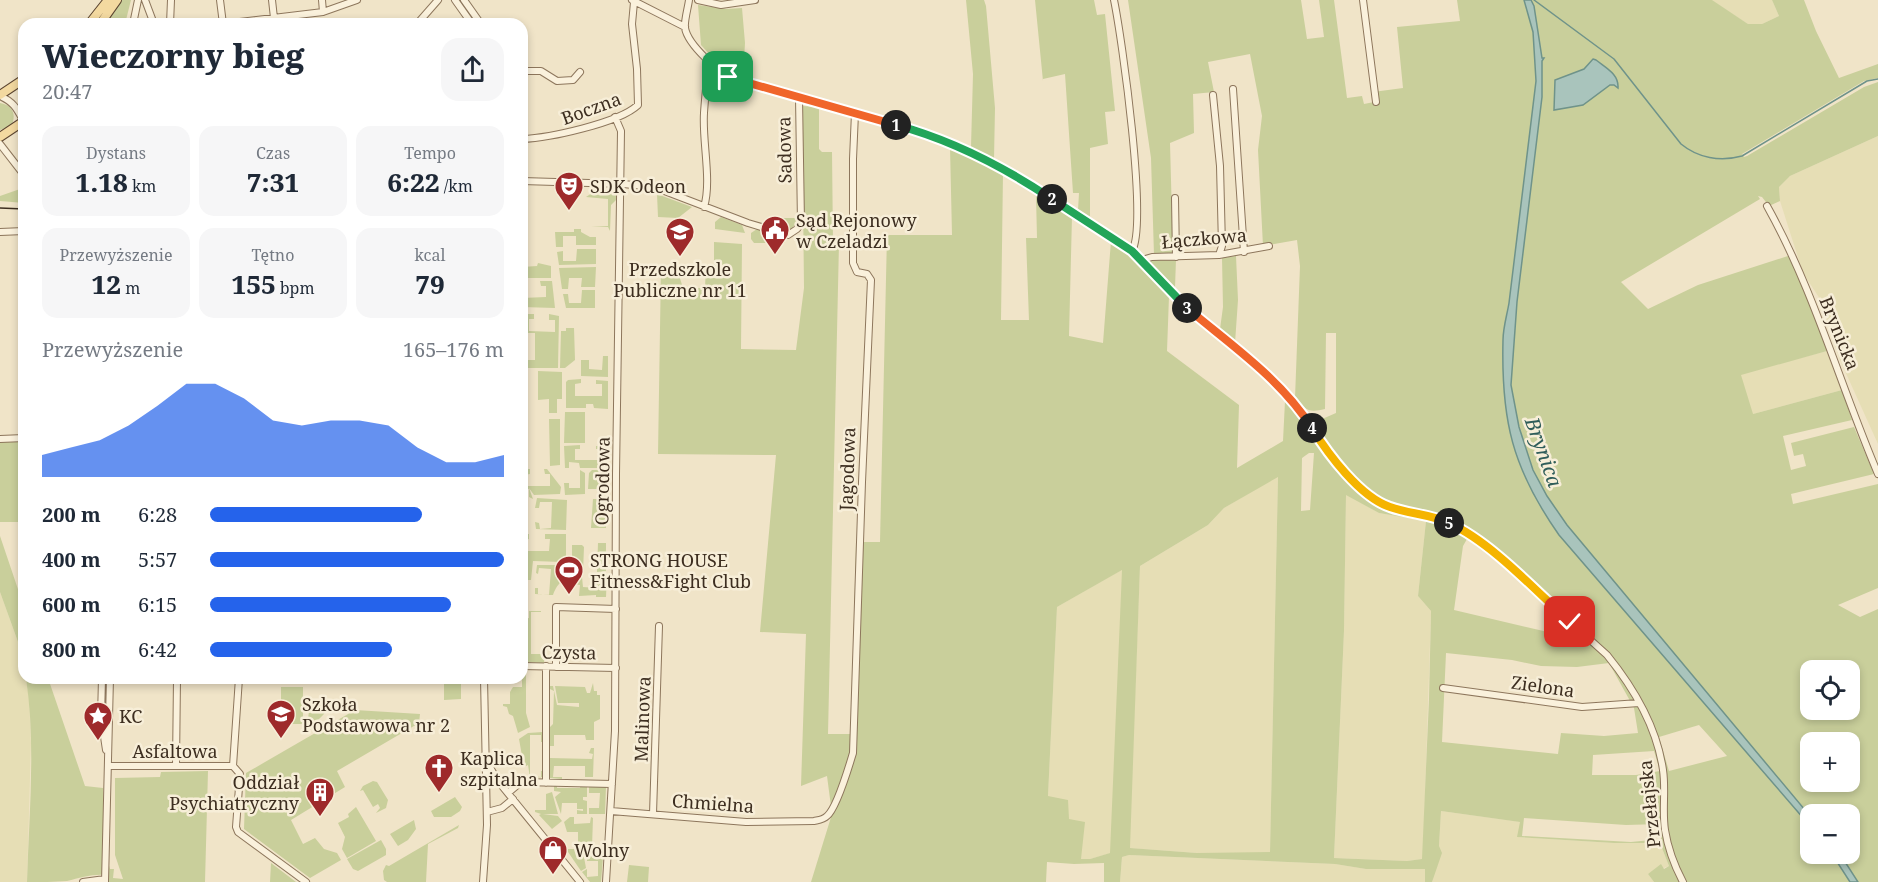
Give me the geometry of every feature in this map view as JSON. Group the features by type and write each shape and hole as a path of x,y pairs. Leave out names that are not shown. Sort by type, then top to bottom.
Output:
{"main road":[{"path":"94,18 108,0"},
{"path":"104,18 117,0"},
{"path":"0,96 18,83"},
{"path":"0,137 18,125"}],"street":[{"path":"134,18 138,0"},
{"path":"145,0 152,18"},
{"path":"171,0 171,18"},
{"path":"220,0 222,18"},
{"path":"272,0 278,18"},
{"path":"322,0 323,12"},
{"path":"290,18 323,12 357,0"},
{"path":"422,18 438,0"},
{"path":"455,0 468,18"},
{"path":"633,1 685,27 689,0"},
{"path":"698,0 721,5 755,0"},
{"path":"1114,0 1134,160 1137,229 1136,243 1132,251"},
{"path":"1363,0 1376,102"},
{"path":"466,1 477,18"},
{"name":"Boczna","path":"528,138 556,136 615,117 635,108 639,101 632,24 633,1"},
{"name":"Przełajska","path":"685,27 689,37 710,63 728,77 920,131 961,148 1035,188 1132,251 1142,260 1185,306 1273,381 1293,401 1327,452 1344,472 1378,502 1444,520 1463,529 1487,547 1607,655 1623,674 1657,744 1663,771 1665,829 1671,861 1683,882"},
{"path":"528,181 654,187 704,207 706,174 704,113 710,63"},
{"path":"528,71 541,71 557,81 573,80 580,72"},
{"path":"1233,89 1244,252"},
{"path":"1213,94 1220,166 1222,246 1219,255"},
{"path":"0,96 8,99 18,110"},
{"name":"Sadowa","path":"704,207 783,234 797,230 801,223 799,98"},
{"name":"Jagodowa","path":"814,821 821,820 831,813 853,753 861,483 871,280 867,274 857,272 853,263 852,159 855,113"},
{"name":"Ogrodowa","path":"606,882 616,668 621,131 615,117"},
{"path":"0,144 18,167"},
{"path":"1175,198 1176,257"},
{"name":"Brynicka","path":"1767,206 1783,234 1878,474"},
{"path":"0,232 18,231"},
{"name":"Łączkowa","path":"1142,260 1152,257 1219,255 1269,246"},
{"path":"0,439 18,438"},
{"path":"555,667 556,607 616,609"},
{"name":"Malinowa","path":"653,814 659,626"},
{"name":"Czysta","path":"528,666 616,668"},
{"path":"546,666 546,783"},
{"path":"102,684 101,717 109,766"},
{"path":"83,882 105,881 110,684"},
{"path":"176,766 177,684"},
{"path":"232,766 239,684"},
{"path":"483,882 487,812 484,684"},
{"name":"Zielona","path":"1443,688 1582,707 1639,703"},
{"path":"487,763 498,781 580,882"},
{"name":"Asfaltowa","path":"109,766 232,766 240,774 236,827 238,832 306,882"},
{"path":"487,792 498,781"},
{"path":"508,793 521,782 612,784"},
{"path":"487,812 502,808 513,799"},
{"name":"Chmielna","path":"611,811 746,822 814,821"}],"shaded area":[{"path":"1710,0 1772,0 1779,16 1762,24 1748,24"},
{"path":"1878,136 1878,444 1840,360 1820,299 1803,273 1780,201 1779,187 1790,176"},
{"path":"1827,351 1842,390 1727,421 1725,378"},
{"path":"1278,476 1270,853 1197,853 1129,848 1140,566 1208,525 1224,508"},
{"path":"1346,494 1379,513 1426,521 1418,596 1431,611 1423,859 1407,861 1334,858 1344,631"},
{"path":"1123,569 1111,853 1081,859 1069,819 1048,796 1057,607"},
{"path":"0,592 18,642 18,684 27,684 31,743 27,882 0,882"},
{"path":"1441,811 1521,822 1518,837 1614,843 1660,843 1669,866 1648,874 1654,882 1432,882 1439,846"},
{"path":"1129,855 1335,864 1366,869 1426,869 1425,882 1120,882 1122,857"}],"green space":[{"path":"121,0 131,0 126,18 108,18"},
{"path":"966,0 984,0 986,6 995,108 994,159 971,147 973,74"},
{"path":"1035,0 1094,0 1097,15 1105,14 1115,111 1105,112 1108,144 1090,148 1090,217 1078,210 1079,193 1073,193 1065,74 1043,79 1043,81"},
{"path":"1128,0 1301,0 1307,39 1324,37 1319,0 1334,0 1347,98 1362,96 1364,104 1374,102 1373,92 1403,88 1397,27 1460,21 1457,0 1712,0 1748,24 1762,24 1779,16 1772,0 1804,0 1839,78 1878,64 1878,78 1864,81 1742,154 1744,157 1747,156 1864,87 1878,82 1878,136 1790,176 1779,187 1780,201 1769,206 1762,197 1758,196 1760,199 1621,282 1648,309 1698,285 1791,255 1827,351 1741,375 1753,414 1842,390 1852,420 1783,436 1791,470 1806,466 1803,454 1794,456 1791,443 1854,427 1874,474 1791,494 1793,504 1878,484 1878,588 1838,605 1860,617 1878,609 1878,882 1654,882 1648,874 1661,864 1664,869 1669,866 1660,843 1614,843 1517,837 1520,822 1441,811 1439,846 1442,853 1432,882 1425,882 1425,869 1366,869 1335,864 1129,855 1122,857 1120,882 1104,882 1104,863 1047,862 1046,882 811,882 832,814 827,776 801,786 806,634 760,632 776,455 658,454 661,266 678,272 683,288 705,288 706,264 714,264 714,242 742,244 741,349 796,350 804,288 802,106 819,107 819,149 822,152 832,152 833,243 839,243 828,734 851,734 856,542 880,542 887,235 952,235 950,147 1003,173 1001,320 1029,320 1026,238 1037,238 1036,196 1072,216 1069,336 1103,343 1111,241 1138,259 1169,296 1167,351 1239,405 1237,468 1283,441 1285,401 1296,411 1316,442 1324,438 1313,423 1336,413 1336,333 1326,333 1325,409 1308,410 1295,398 1300,266 1297,240 1263,246 1258,150 1262,116 1250,54 1208,62 1214,92 1193,94 1194,133 1170,143 1173,254 1154,255 1151,158","holes":["1309,453 1314,453 1310,510 1301,511 1302,458","1278,477 1270,852 1197,853 1130,848 1140,566 1208,525 1224,508","1346,495 1379,513 1426,521 1418,596 1431,611 1422,859 1407,861 1334,858 1344,631","1467,539 1505,568 1560,621 1552,633 1454,610 1463,546","1122,570 1110,853 1090,859 1081,859 1085,822 1069,819 1068,800 1048,796 1057,607","1446,653 1512,660 1541,666 1577,667 1609,663 1634,708 1638,733 1604,736 1561,733 1558,754 1442,742","1699,725 1727,756 1669,771 1659,737","1654,751 1660,771 1636,775 1592,775 1593,755","1524,818 1626,825 1660,824 1661,839 1631,842 1522,836"]},
{"path":"698,5 726,9 742,8 745,43 743,76 722,68 701,45"},
{"path":"0,103 11,108 14,118 11,126 0,130"},
{"path":"598,189 612,190 616,194 616,200 611,205 610,231 608,227 591,227 608,226 608,199 586,197"},
{"path":"18,190 18,202 0,201 0,196"},
{"path":"657,194 692,207 678,218 658,217"},
{"path":"721,217 742,225 745,233 715,229 715,222"},
{"path":"775,218 797,218 796,224 789,231 774,228"},
{"path":"574,229 581,229 581,232 590,237 596,237 596,245 576,245 576,236 563,236 563,247 556,247 555,232 574,232"},
{"path":"757,229 785,238 785,243 754,243 751,233"},
{"path":"577,249 596,249 596,264 559,265 557,252 563,251 563,261 576,261"},
{"path":"1236,256 1238,300 1235,343 1220,329 1223,307 1222,258"},
{"path":"1149,258 1176,259 1175,288 1147,261"},
{"path":"538,263 551,266 551,278 528,278 528,267 537,266"},
{"path":"596,267 595,287 581,287 582,278 569,278 568,289 562,289 559,268"},
{"path":"540,281 552,281 555,308 528,307 528,298 546,297 546,286 541,286"},
{"path":"582,290 595,290 595,308 566,308 563,294 568,294 569,303 581,303"},
{"path":"528,314 534,314 534,319 529,319 529,331 555,332 555,320 549,320 549,314 559,316 558,368 528,368 528,360 535,360 535,333 528,333"},
{"path":"566,328 574,328 575,360 565,368 560,368 561,331 566,331"},
{"path":"603,356 608,356 608,377 581,376 581,360 589,360 589,369 602,370"},
{"path":"538,371 562,372 562,399 557,399 557,413 549,413 549,399 538,400"},
{"path":"581,379 581,383 575,384 575,396 602,396 602,384 596,384 596,380 608,381 608,409 594,408 593,404 586,404 586,408 566,408 566,382"},
{"path":"565,412 585,412 585,443 564,443"},
{"path":"549,419 560,419 560,465 550,466"},
{"path":"18,441 18,522 0,522 0,442"},
{"path":"580,445 580,449 575,449 575,460 601,460 602,449 596,449 596,446 607,446 607,468 580,468 579,463 569,462 569,468 565,468 564,446"},
{"path":"544,469 547,469 561,487 560,494 534,495 529,488 533,499 529,497 528,486 550,486 550,474 545,474"},
{"path":"580,470 585,473 585,494 565,495 564,483 569,483 569,488 580,488"},
{"path":"592,470 607,470 607,495 605,489 588,489 589,473"},
{"path":"537,498 567,500 566,530 536,529 535,522 539,523 540,529 551,528 552,502 540,502 539,508 535,508"},
{"path":"593,499 606,499 606,528 591,528"},
{"path":"545,534 566,534 566,558 562,562 533,561 531,580 528,579 528,551 549,551 550,539 545,539"},
{"path":"0,536 18,589 18,642 0,592"},
{"path":"598,543 606,543 606,571 597,572"},
{"path":"572,545 584,547 583,572 572,571"},
{"path":"537,565 565,565 563,578 553,595 549,595 551,569 539,568 538,574 536,573"},
{"path":"607,574 606,597 579,596 580,585 572,584 572,576 582,577 583,587 596,588 597,575"},
{"path":"529,611 541,611 531,612 531,654 542,654 542,648 545,648 544,663 528,662"},
{"path":"593,683 594,691 600,695 600,719 594,722 594,740 586,740 585,735 554,735 554,746 549,746 550,727 553,724 554,691 550,689 550,686 553,686 557,705 579,707 579,703 558,703 555,686 585,687 587,693 590,693"},
{"path":"27,684 50,684 85,786 103,788 103,845 110,869 114,869 113,878 123,879 115,855 115,778 160,777 161,772 208,771 205,882 108,882 105,875 100,875 67,881 27,882 31,754"},
{"path":"444,684 461,684 461,699 444,700"},
{"path":"522,684 526,684 526,713 530,727 518,733 513,716 503,704 510,704 510,692 513,687 522,687"},
{"path":"281,687 303,687 303,724 281,724"},
{"path":"324,703 328,706 324,714 312,726 308,719 309,711"},
{"path":"355,710 420,714 419,723 337,771 345,787 291,820 303,844 315,838 324,849 337,853 341,860 310,878 244,829 246,773"},
{"path":"543,732 544,742 541,742 541,735 530,735 530,776 541,777 541,771 544,771 543,777 530,778 528,765 524,767 519,739 528,733"},
{"path":"591,748 594,748 593,777 585,777 585,766 554,766 553,777 562,777 562,779 550,778 550,758 592,759 593,754 589,753"},
{"path":"373,781 377,782 388,800 386,808 376,813 380,808 378,804 373,807 363,790 360,791 363,786"},
{"path":"557,784 557,788 580,788 580,784 587,785 587,797 583,797 583,800 587,801 587,814 577,814 577,810 583,811 583,809 577,809 577,803 562,803 561,814 555,797 561,792 554,791 554,786"},
{"path":"589,785 606,787 605,814 589,814 589,808 599,808 600,793 589,793"},
{"path":"552,792 558,814 543,814 558,816 562,821 552,829 539,815 541,814 535,810 546,810 546,794"},
{"path":"455,797 462,807 460,811 451,817 434,817 431,811"},
{"path":"356,807 376,841 347,858 342,849 345,837 338,823 349,817 348,814"},
{"path":"574,817 574,824 590,823 591,817 593,818 592,847 587,847 586,851 578,847 578,832 567,832 564,822"},
{"path":"414,820 416,829 408,840 398,846 390,834"},
{"path":"459,825 458,828 428,844 426,882 387,882 384,880 383,871 386,865 389,866"},
{"path":"381,840 386,849 386,855 358,871 353,869 347,859"},
{"path":"566,849 578,849 583,852 586,868 581,871"},
{"path":"587,856 603,857 601,882 590,882 582,872 587,869 587,877 598,876 598,861 587,861"},
{"path":"271,863 296,882 270,882"},
{"path":"629,865 649,867 648,882 627,882"}],"water":[{"path":"1524,0 1531,0 1534,6 1542,58 1544,58 1542,61 1542,97 1517,302 1511,385 1519,427 1533,470 1567,525 1800,804 1800,814 1559,535 1530,488 1520,465 1507,419 1503,340 1536,81 1533,32"},
{"path":"1593,59 1614,75 1618,88 1610,85 1583,105 1554,110 1555,80 1584,69"},
{"path":"1838,864 1846,864 1858,882 1850,882"}],"waterway":[{"path":"1534,0 1614,59 1681,144 1695,153 1710,158 1726,159 1742,156 1867,81 1878,79"}],"tram line":[{"path":"0,208 18,209"}],"place":[{"name":"SDK Odeon","path":"569,212"},
{"name":"Sąd Rejonowy w Czeladzi","path":"775,256"},
{"name":"Przedszkole Publiczne nr 11","path":"680,258"},
{"name":"STRONG HOUSE Fitness&Fight Club","path":"569,596"},
{"name":"Szkoła Podstawowa nr 2","path":"281,740"},
{"name":"KC","path":"98,742"},
{"name":"Kaplica szpitalna","path":"439,794"},
{"name":"Oddział Psychiatryczny","path":"320,818"},
{"name":"Wolny","path":"553,876"}],"route":[{"path":"728,77 920,131 961,148 1035,188 1132,251 1142,260 1185,306 1273,381 1293,401 1327,452 1344,472 1378,502 1444,520 1463,529 1487,547 1570,622"}],"water label":[{"name":"Brynica","path":"1544,452"}]}
